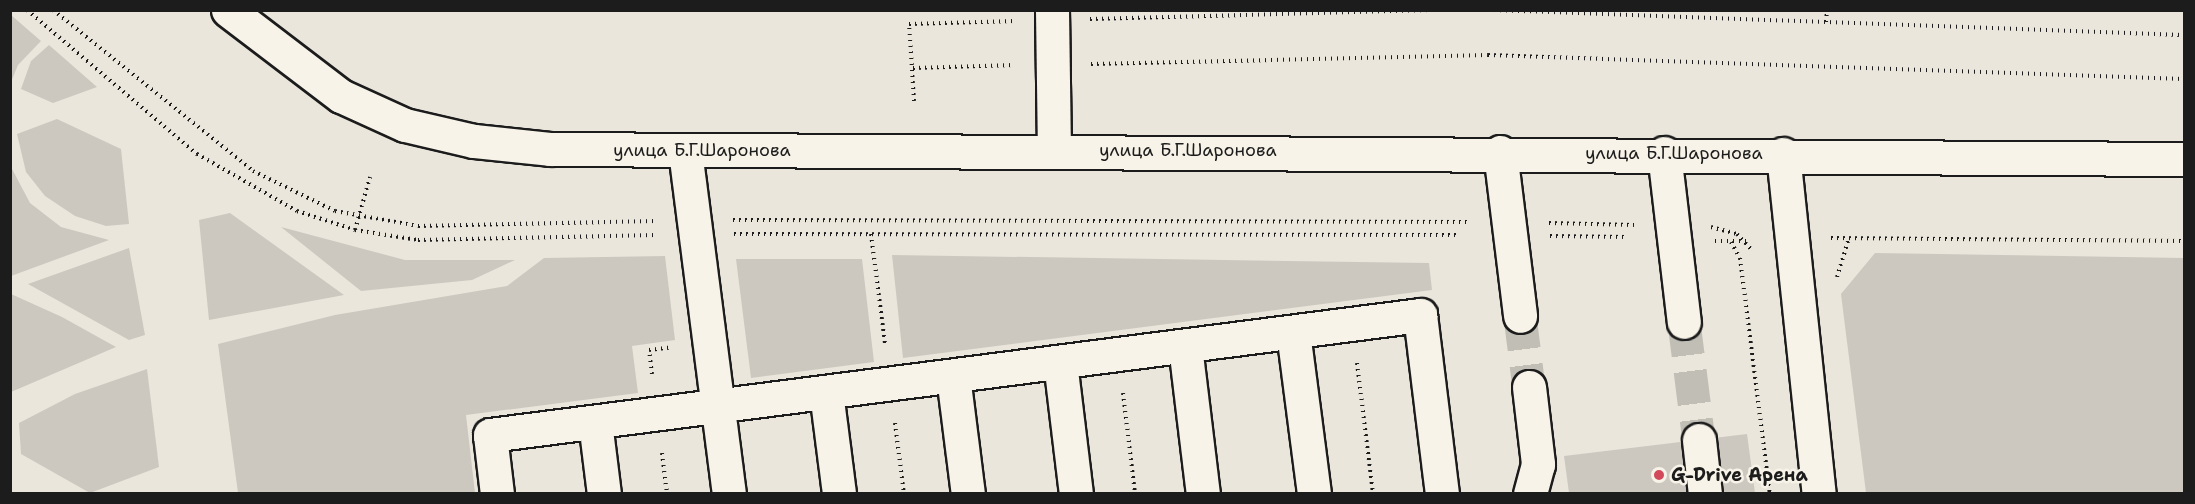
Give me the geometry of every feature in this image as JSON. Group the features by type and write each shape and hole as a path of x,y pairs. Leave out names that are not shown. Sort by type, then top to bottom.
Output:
{"main road":[{"name":"улица Б.Г.Шаронова","path":"228,10 341,96 405,125 474,141 550,148 685,151 1054,149 1664,153 2184,159"},
{"path":"1052,15 1054,149"},
{"path":"685,151 729,494"},
{"path":"1500,152 1520,316"},
{"path":"1664,153 1684,322"},
{"path":"1783,154 1819,494"},
{"path":"497,494 490,435 1420,315 1443,494"},
{"path":"1293,332 1314,494"},
{"path":"1185,346 1203,494"},
{"path":"1059,362 1076,494"},
{"path":"953,376 968,494"},
{"path":"1529,387 1538,464 1530,494"},
{"path":"826,392 839,494"},
{"path":"595,422 604,494"},
{"path":"1699,440 1705,494"}],"path":[{"path":"27,10 206,160 297,211 355,230 418,240 695,230 1509,222 1673,226 1737,234 1756,255"},
{"path":"53,10 253,171 296,196 358,217 418,226 1456,235"},
{"path":"914,101 909,24 1052,15 1431,10"},
{"path":"1494,10 2184,35"},
{"path":"1826,22 1827,10"},
{"path":"913,68 1488,55 2184,79"},
{"path":"355,230 370,177"},
{"path":"1542,236 1628,237"},
{"path":"1849,238 2184,241"},
{"path":"1715,241 1730,242 1740,258 1770,494"},
{"path":"1352,324 1373,494"},
{"path":"667,494 649,350 684,345"},
{"path":"1118,355 1135,494"}],"shaded area":[{"path":"11,15 41,41 18,65 11,82"},
{"path":"49,45 97,87 53,103 21,89 31,61"},
{"path":"57,119 121,149 129,224 106,226 75,216 45,196 26,172 17,134"},
{"path":"11,167 30,203 61,227 109,240 11,276"},
{"path":"230,213 344,295 209,320 199,220"},
{"path":"281,227 405,260 515,260 472,280 361,291"},
{"path":"129,248 145,335 129,340 28,284"},
{"path":"1875,253 2184,258 2184,493 1866,493 1841,294"},
{"path":"892,255 1429,263 1432,290 903,358"},
{"path":"665,256 675,340 632,346 638,393 466,415 475,493 238,493 218,344 335,315 507,286 544,258"},
{"path":"736,259 862,259 874,362 751,378"},
{"path":"11,294 62,317 116,347 11,392"},
{"path":"147,369 159,467 90,493 21,454 19,423 75,394"},
{"name":"G-Drive Арена","path":"1747,434 1755,493 1569,493 1564,456"}],"tunnel":[{"path":"1520,316 1529,387"},
{"path":"1684,322 1699,440"}],"place":[{"name":"G-Drive Арена","path":"1659,475"}]}
